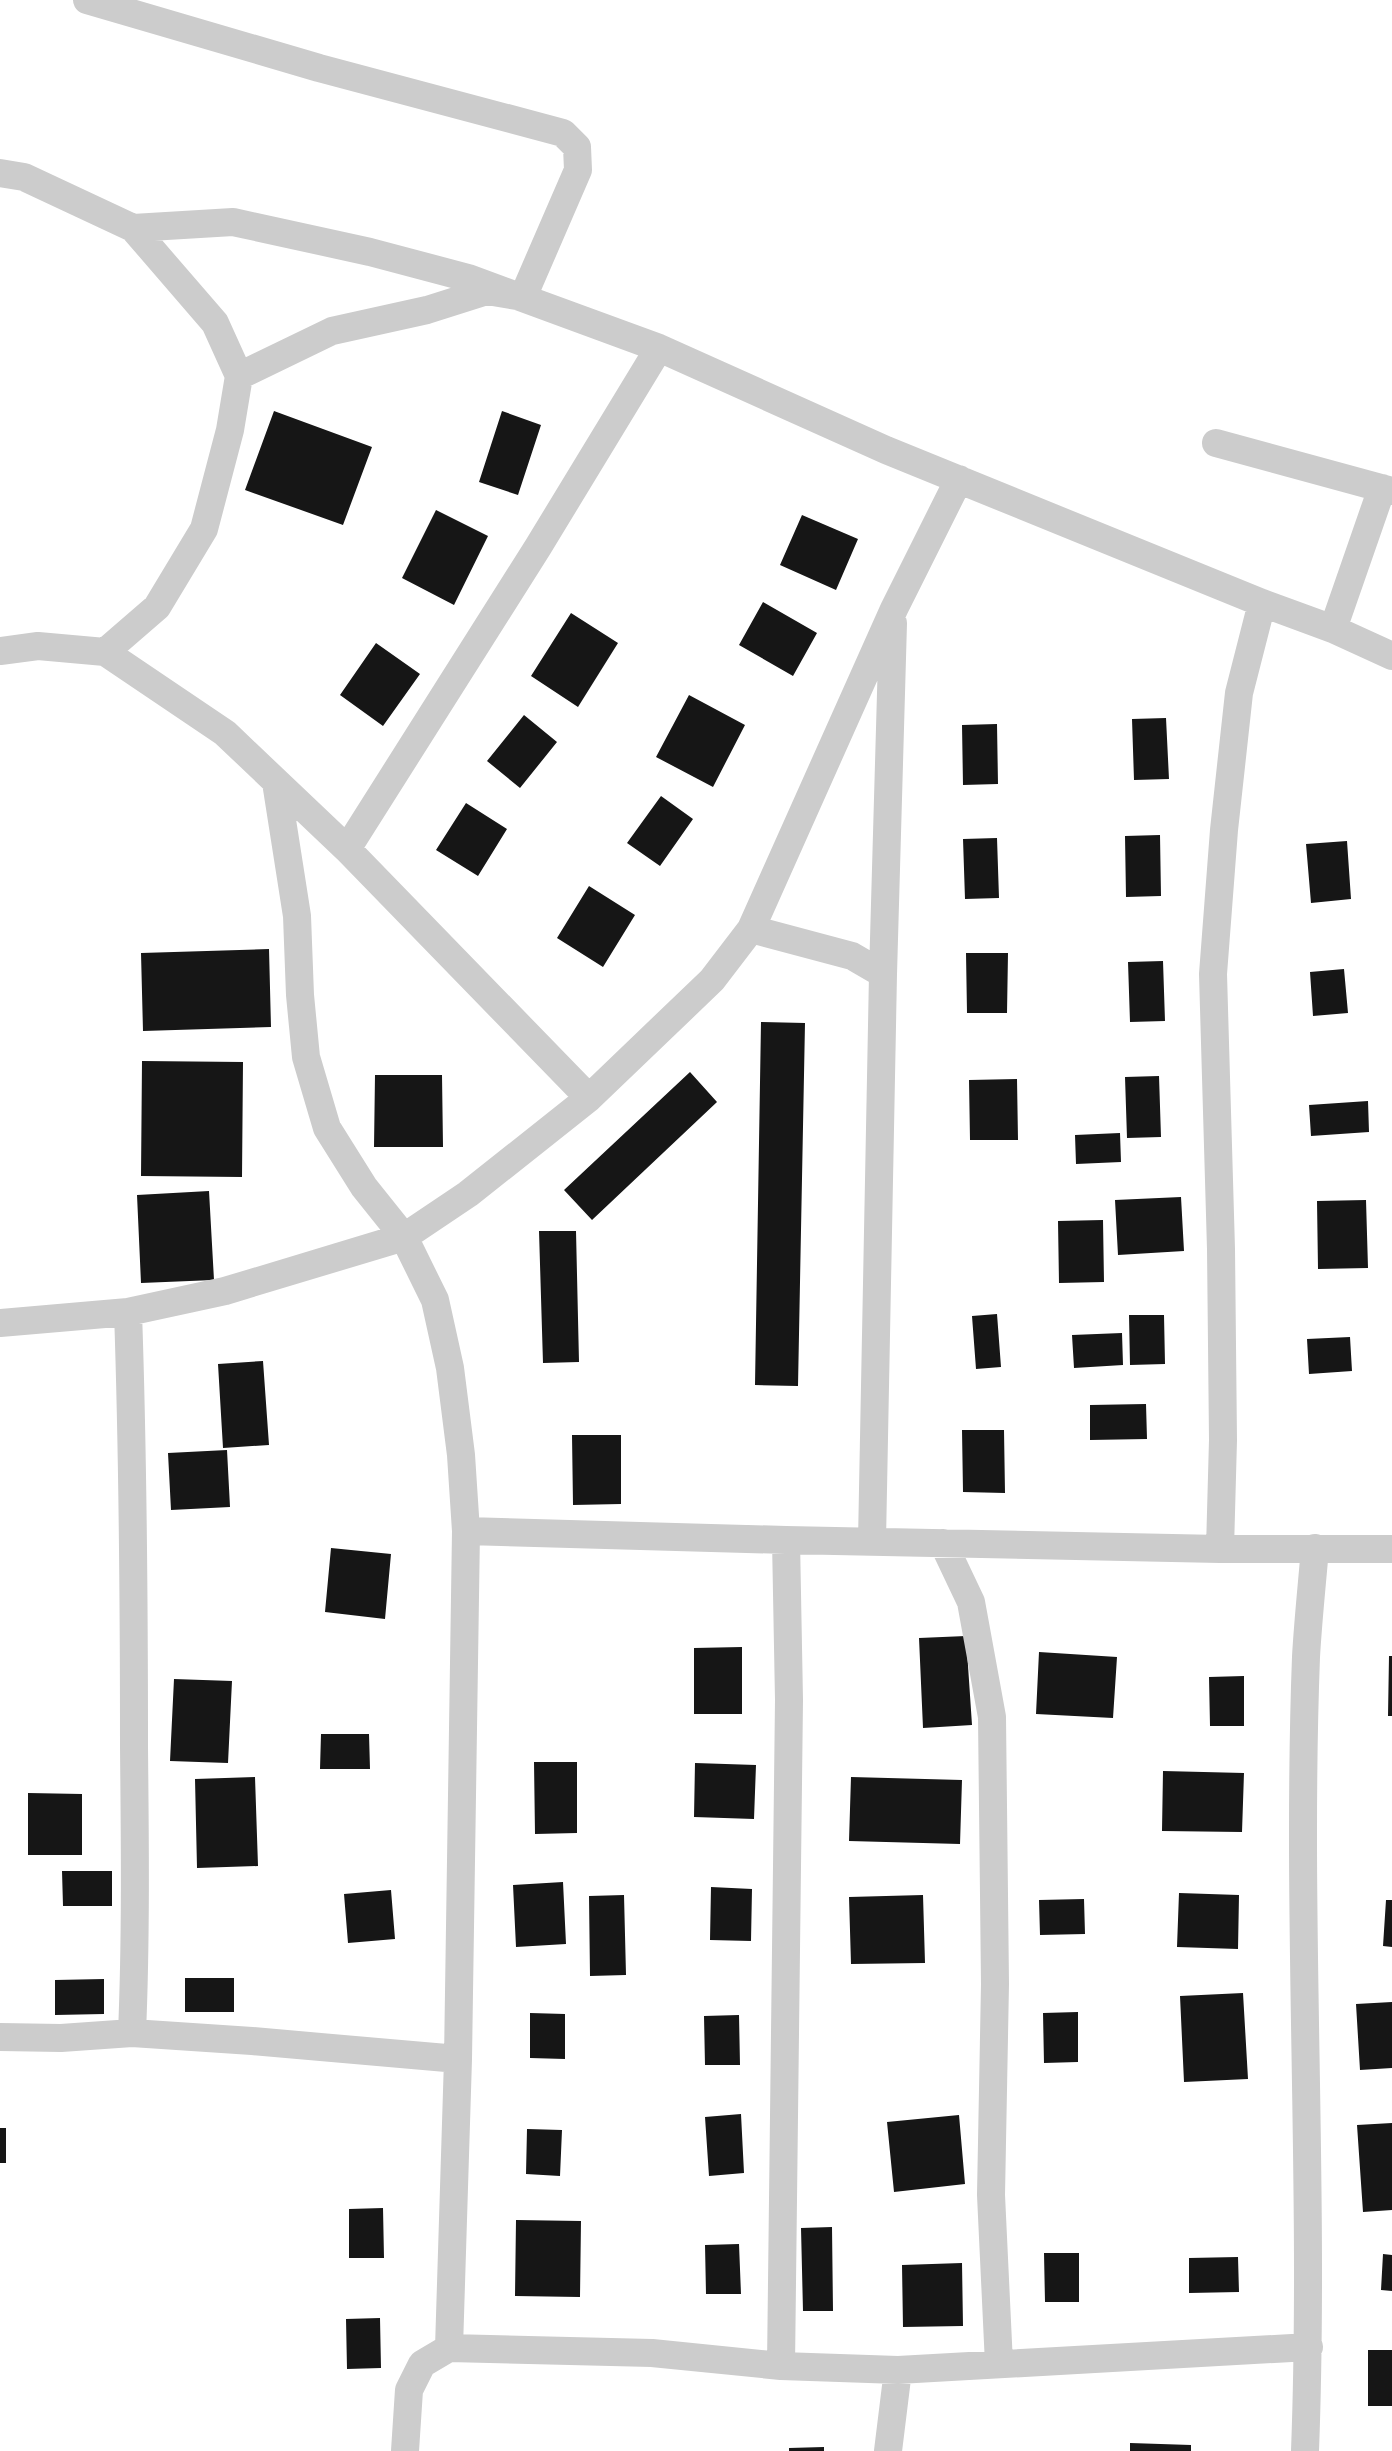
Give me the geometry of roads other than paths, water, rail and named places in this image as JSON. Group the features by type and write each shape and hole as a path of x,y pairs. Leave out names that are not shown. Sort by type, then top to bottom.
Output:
{"street":[{"path":"87,0 319,68 563,133 577,147 578,170 523,297"},
{"path":"0,173 24,177 133,228 215,323 239,376 230,430 204,529 158,607 104,652"},
{"path":"133,228 233,222 370,252 468,278 659,348 886,450 959,478 1262,603 1333,629 1392,656"},
{"path":"239,376 332,332 427,310 487,291 523,297"},
{"path":"347,849 538,547 659,348"},
{"path":"1216,443 1387,489 1333,629"},
{"path":"0,1323 128,1312 225,1291 404,1237 468,1194 589,1098 712,980 751,929 894,610 959,478"},
{"path":"1220,1549 1223,1440 1221,1249 1213,974 1224,830 1239,693 1262,603"},
{"path":"872,1541 883,974 894,610"},
{"path":"0,651 38,646 104,652 225,733 347,849 589,1098"},
{"path":"276,782 297,916 300,995 306,1057 327,1128 364,1187 404,1237 435,1300 450,1368 461,1454 466,1531 458,2059 449,2348"},
{"path":"751,929 852,956 883,974"},
{"path":"128,1312 133,1448 135,1960 132,2033"},
{"path":"466,1531 1220,1549 1392,1549"},
{"path":"781,2366 790,1700 786,1540"},
{"path":"943,1543 971,1602 992,1717 995,1993 991,2194 999,2364"},
{"path":"1305,2451 1309,2347 1304,1766 1306,1655 1316,1548"},
{"path":"0,2037 61,2038 132,2033 252,2041 458,2059"},
{"path":"405,2451 410,2390 422,2364 449,2348 652,2353 781,2366 898,2370 1309,2347"},
{"path":"888,2451 898,2370"}]}
